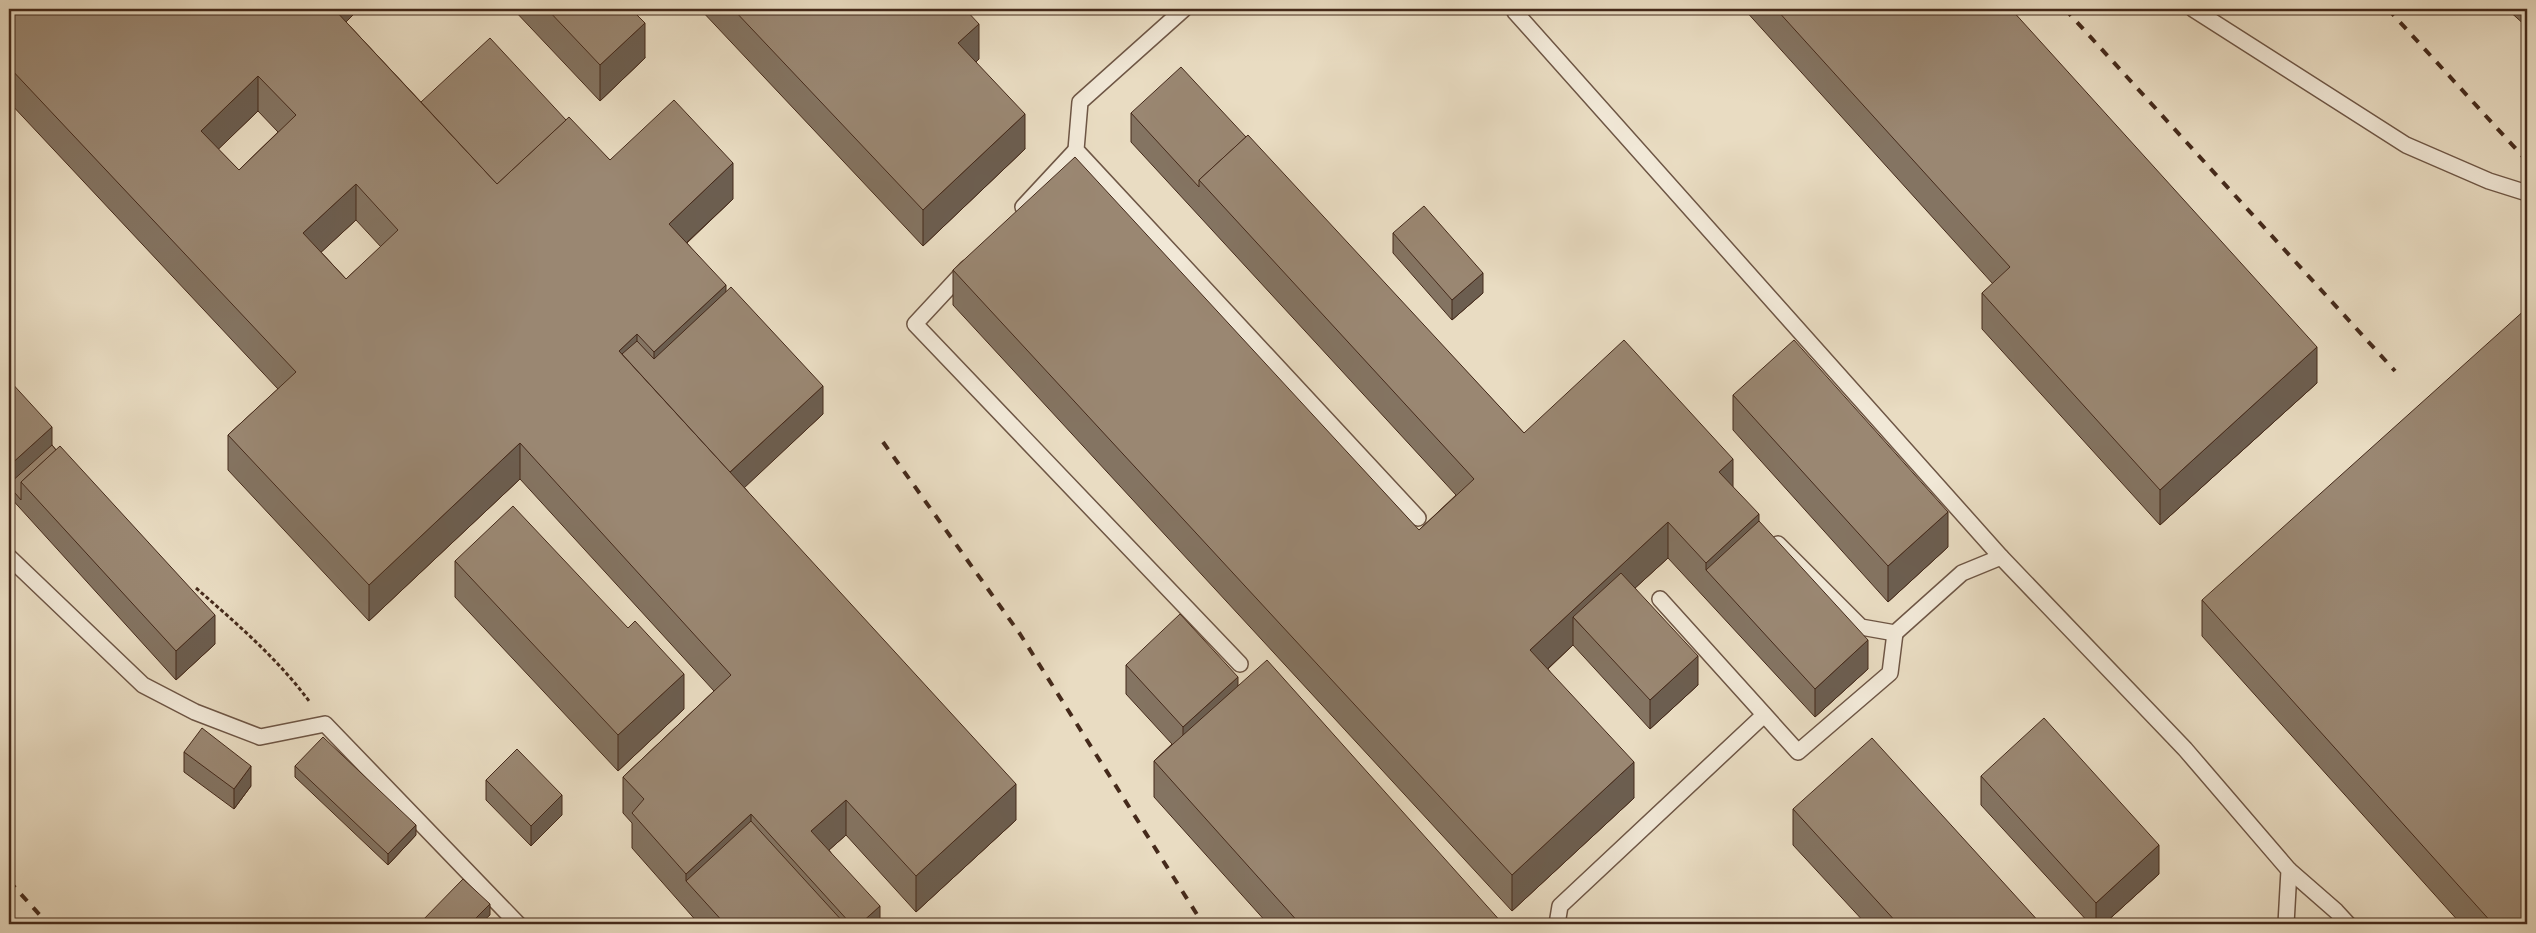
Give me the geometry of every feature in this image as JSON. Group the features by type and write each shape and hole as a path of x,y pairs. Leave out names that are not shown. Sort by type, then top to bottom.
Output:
{"lane":[{"path":"1016,215 1076,150 1080,102 1184,9"},
{"path":"2193,9 2406,145 2489,181 2527,193"},
{"path":"1516,10 2001,557 2185,749 2289,870 2348,924"},
{"path":"1076,150 1418,518"},
{"path":"976,258 915,324 1240,664"},
{"path":"1768,534 1861,627 1895,633"},
{"path":"9,557 143,685 195,712 260,736 325,724 518,924"},
{"path":"1660,599 1798,752 1890,673 1895,633 1962,573 2001,557"},
{"path":"1557,924 1560,906 1764,715"},
{"path":"2286,924 2289,870"}],"path":[{"path":"196,588 241,627 293,679 325,724"}],"building":[{"path":"9,9 334,9 497,184 569,117 610,160 674,100 733,163 669,224 726,285 654,352 637,334 619,351 1016,784 916,876 846,800 811,831 880,906 860,924 851,924 751,814 686,874 632,813 644,799 623,777 731,675 520,443 369,585 228,435 296,372 9,67","holes":["258,76 296,115 239,170 201,131","356,184 398,230 346,279 303,233"]},
{"path":"547,9 631,9 645,23 600,65"},
{"path":"733,9 965,9 979,24 958,43 1025,114 923,210"},
{"path":"1776,9 2011,9 2317,347 2160,490 1982,293 2010,267"},
{"path":"490,38 566,120 497,184 421,102"},
{"path":"1181,67 1246,137 1199,180 1199,187 1131,113"},
{"path":"1248,135 1524,433 1624,340 1733,459 1719,472 1759,514 1706,563 1668,522 1530,650 1634,762 1512,875 953,270 1075,157 1419,530 1474,479 1199,180"},
{"path":"1424,206 1483,273 1452,300 1393,233"},
{"path":"731,287 823,386 730,472 622,354 637,341 654,359"},
{"path":"2527,308 2527,924 2493,924 2202,600"},
{"path":"1794,340 1948,512 1888,566 1733,395"},
{"path":"9,380 52,427 9,466"},
{"path":"52,445 56,450 21,482 21,500 9,484"},
{"path":"60,446 215,615 176,651 21,482"},
{"path":"513,506 628,628 635,621 684,674 618,735 455,561"},
{"path":"1759,521 1868,640 1815,689 1706,570"},
{"path":"1621,573 1698,656 1650,700 1573,617"},
{"path":"1180,614 1238,677 1183,727 1126,665"},
{"path":"1267,660 1503,924 1300,924 1154,761"},
{"path":"2044,718 2159,845 2096,903 1981,776"},
{"path":"202,728 251,766 234,789 184,752"},
{"path":"323,737 416,825 388,854 295,766"},
{"path":"1872,738 2041,924 1898,924 1793,809"},
{"path":"517,749 562,795 531,826 486,780"},
{"path":"751,821 845,924 725,924 686,881"},
{"path":"463,879 490,904 470,924 419,924"}],"railway":[{"path":"2065,9 2395,371"},
{"path":"2388,9 2527,161"},
{"path":"883,442 1020,634 1203,924"},
{"path":"9,881 48,924"}]}
